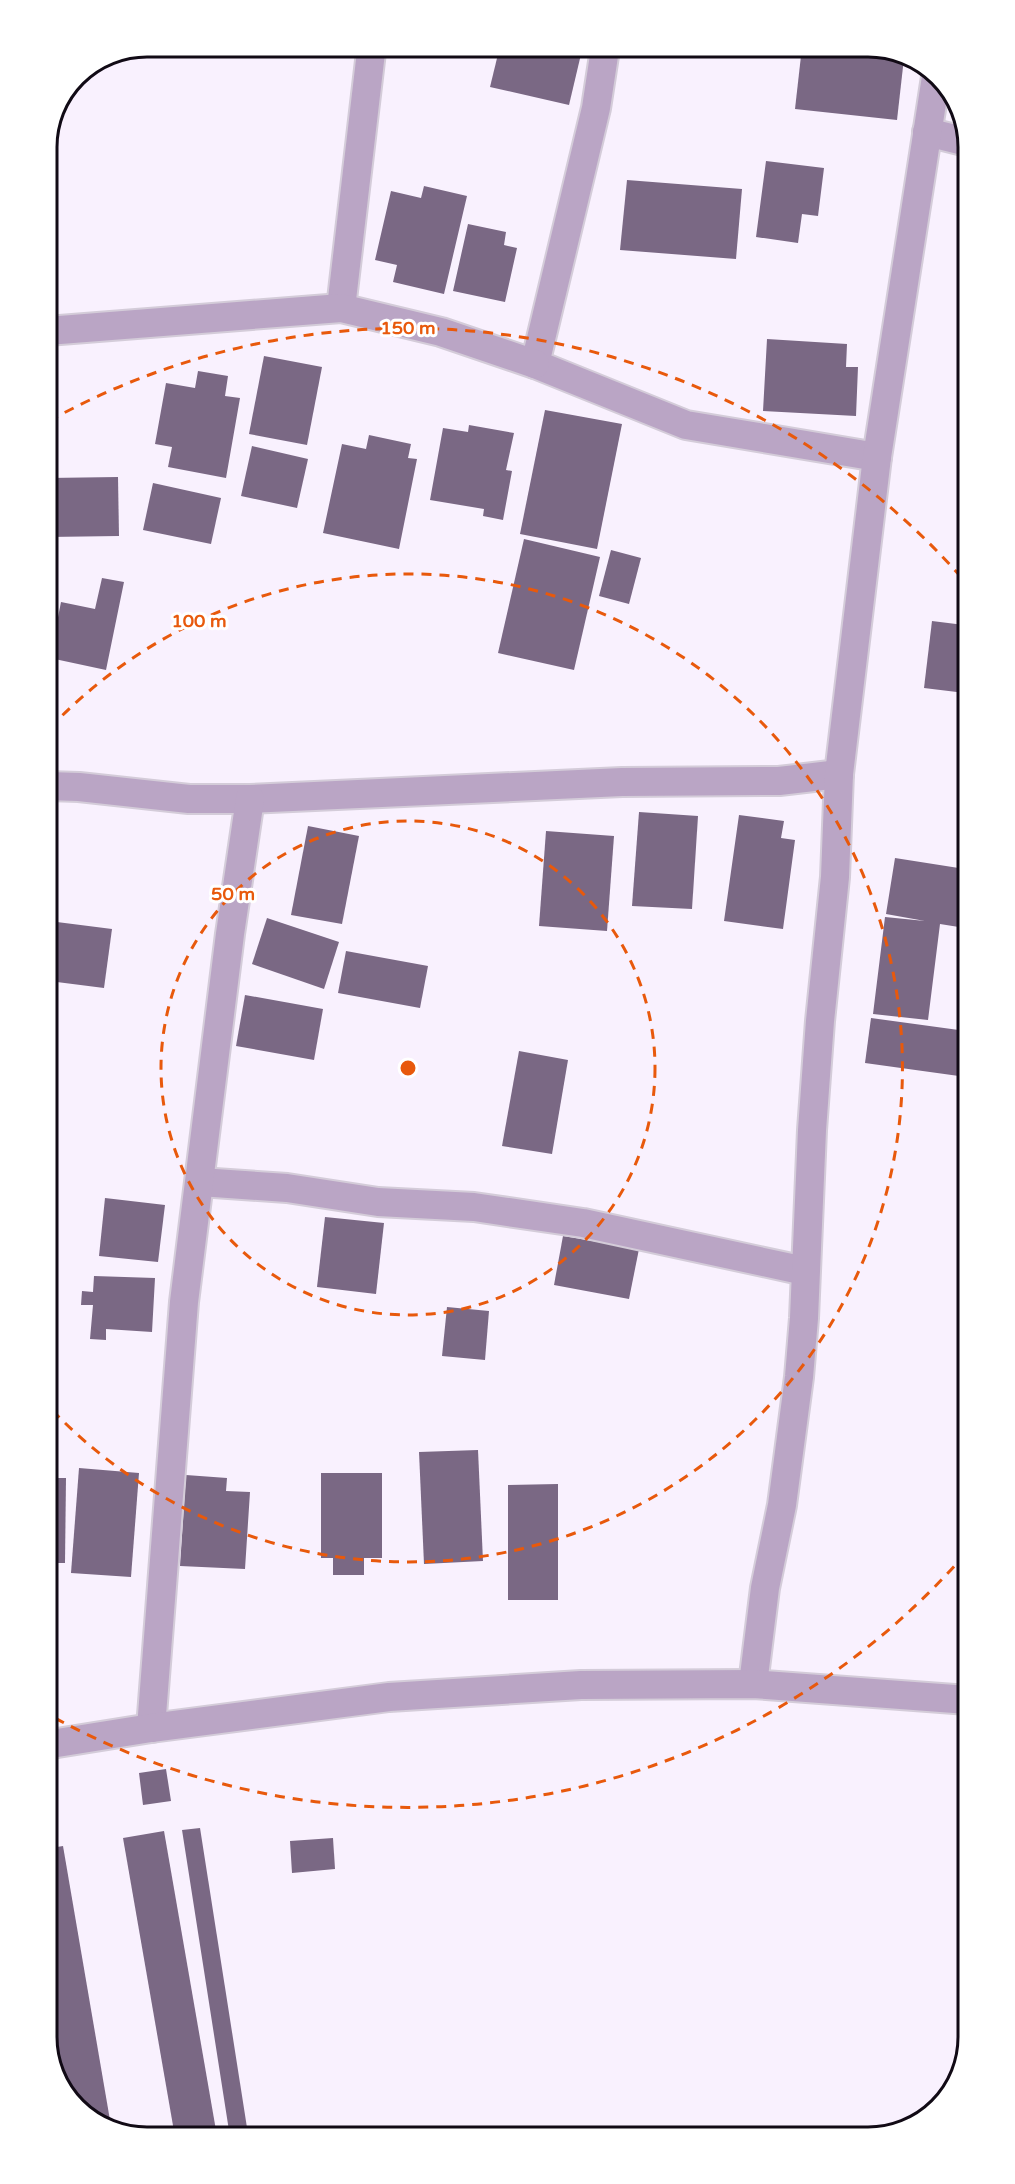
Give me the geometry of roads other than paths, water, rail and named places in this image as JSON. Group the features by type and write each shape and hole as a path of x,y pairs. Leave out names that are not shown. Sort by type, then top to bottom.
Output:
{"street":[{"path":"340,308 370,57"},
{"path":"535,364 596,108 604,57"},
{"path":"753,1684 765,1588 783,1505 804,1318 812,1130 820,1021 835,877 839,774 877,457 934,86"},
{"path":"927,132 957,140"},
{"path":"57,330 340,308 441,332 535,364 686,425 877,457"},
{"path":"57,786 189,799 250,799 622,782 779,781 839,774"},
{"path":"151,1728 183,1314 230,934 250,799"},
{"path":"200,1182 287,1188 378,1202 474,1207 583,1223 805,1271"},
{"path":"57,1743 389,1696 581,1685 753,1684 958,1699"}]}
